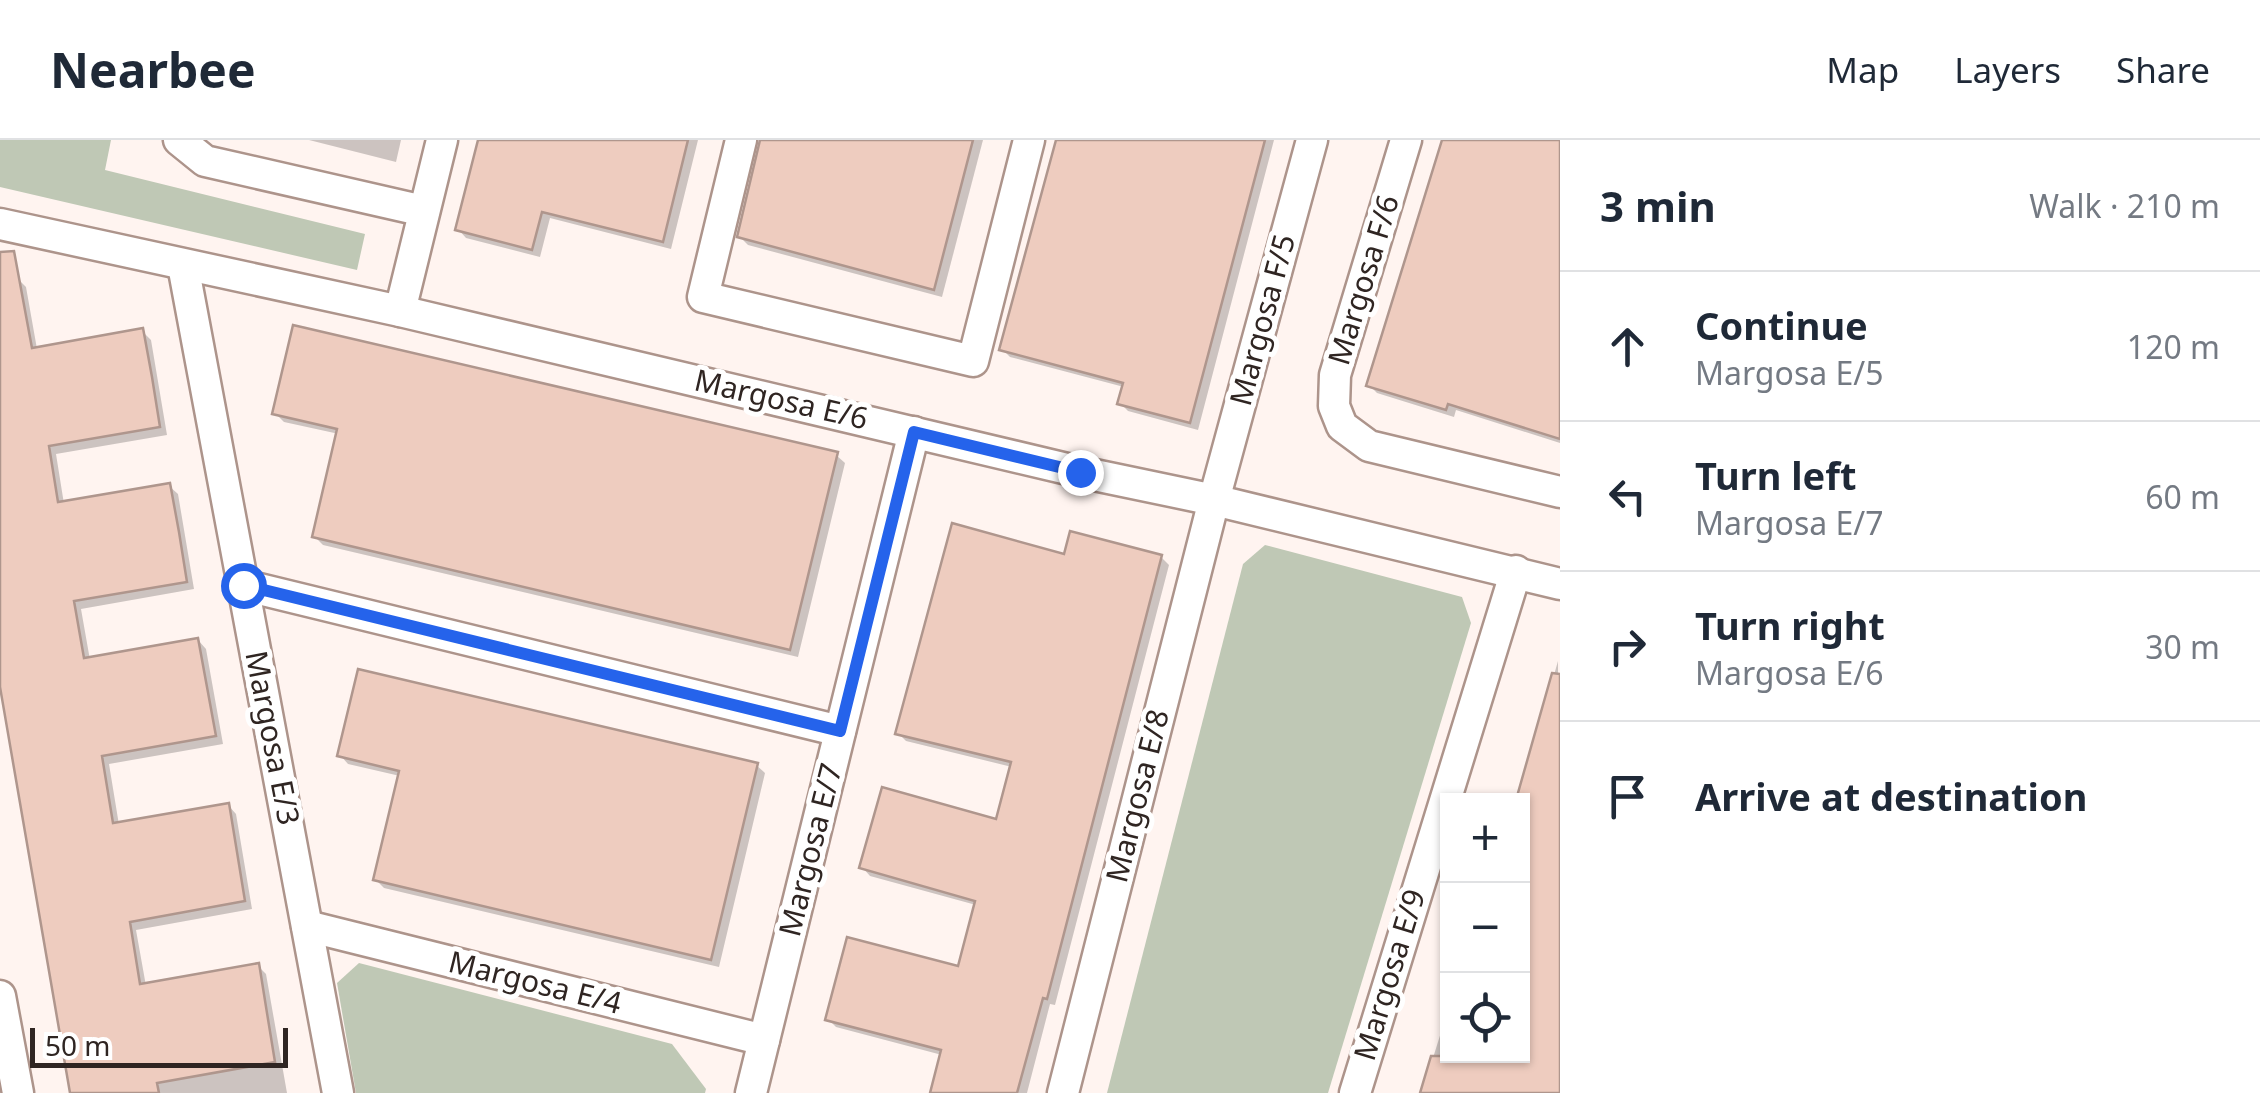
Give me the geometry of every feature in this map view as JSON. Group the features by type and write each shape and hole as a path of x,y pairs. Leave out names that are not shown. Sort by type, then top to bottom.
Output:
{"street":[{"path":"180,140 205,161 424,212"},
{"path":"400,311 442,140"},
{"path":"741,140 703,297 972,361 1029,140"},
{"name":"Margosa F/5","path":"1214,500 1312,140"},
{"name":"Margosa F/6","path":"1406,140 1335,375 1334,406 1342,426 1370,446 1560,492"},
{"name":"Margosa E/6","path":"0,224 400,311 1560,584"},
{"name":"Margosa E/3","path":"183,265 338,1093"},
{"name":"Margosa E/7","path":"750,1093 914,432"},
{"name":"Margosa E/8","path":"1063,1093 1214,500"},
{"name":"Margosa E/9","path":"1355,1093 1516,571"},
{"path":"243,585 840,731"},
{"name":"Margosa E/4","path":"307,926 764,1040"},
{"path":"0,996 18,1093"}],"green space":[{"path":"0,140 111,140 105,170 365,234 357,270 0,187"},
{"path":"1265,545 1462,597 1471,623 1328,1093 1107,1093 1243,564"},
{"path":"359,963 672,1044 706,1089 705,1093 356,1093 337,983"}],"building":[{"path":"478,140 688,140 663,242 542,212 532,250 455,230"},
{"path":"760,140 973,140 934,290 737,237"},
{"path":"1056,140 1265,140 1190,423 1117,404 1123,383 999,350"},
{"path":"1442,140 1560,140 1560,439 1448,404 1446,410 1366,386"},
{"path":"14,251 32,348 143,328 152,377 160,427 49,446 58,502 170,483 179,532 187,582 74,601 84,658 198,638 216,736 102,756 113,823 229,803 245,901 130,922 140,984 259,963 275,1062 157,1083 159,1093 70,1093 0,687 0,252"},
{"path":"293,325 838,452 790,650 312,537 337,429 272,414"},
{"path":"952,523 1064,554 1070,531 1162,555 1047,999 1043,998 1017,1093 930,1093 941,1050 825,1020 847,937 958,966 975,901 859,868 882,787 996,819 1011,762 895,734"},
{"path":"358,669 758,763 711,960 373,880 399,771 337,756"},
{"path":"1552,673 1560,674 1560,1093 1420,1093 1431,1056 1440,1056 1440,1063 1530,1063 1530,793 1518,793"}],"route":[{"path":"243,585 840,731 914,432 1080,472"}]}
